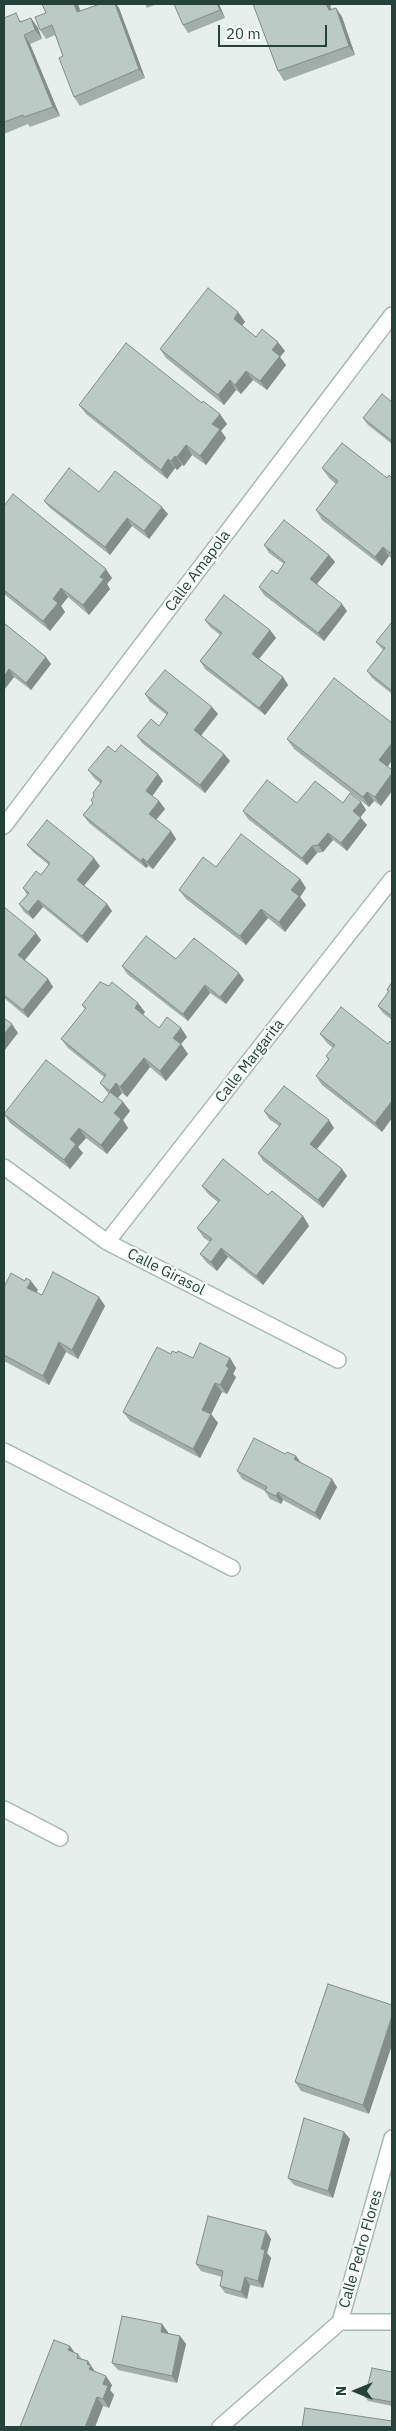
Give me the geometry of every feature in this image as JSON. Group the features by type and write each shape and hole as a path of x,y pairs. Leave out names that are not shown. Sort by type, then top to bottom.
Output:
{"street":[{"name":"Calle Amapola","path":"4,826 392,315"},
{"name":"Calle Margarita","path":"107,1242 392,879"},
{"name":"Calle Girasol","path":"4,1167 107,1242 338,1360"},
{"path":"4,1451 232,1568"},
{"path":"4,1809 60,1838"},
{"name":"Calle Pedro Flores","path":"220,2427 340,2322 392,2138"},
{"path":"340,2322 392,2322"}],"building":[{"path":"42,4 74,4 77,12 100,4 115,4 139,69 74,97 59,58 63,56 52,25 40,30 35,17 46,13"},
{"path":"174,4 217,4 220,10 183,25"},
{"path":"253,4 326,4 329,10 336,8 349,46 278,71"},
{"path":"16,13 20,22 31,18 35,30 24,35 53,107 4,122 4,18"},
{"path":"208,288 238,312 234,319 256,337 262,329 278,342 272,350 280,356 260,381 246,371 235,385 230,380 218,395 160,349"},
{"path":"126,343 202,403 203,401 220,414 212,424 220,429 200,456 186,445 177,457 175,456 171,461 168,459 161,470 79,405"},
{"path":"382,394 392,402 392,441 363,418"},
{"path":"342,443 387,478 389,475 392,478 392,550 390,553 383,547 375,557 316,510 338,481 322,468"},
{"path":"69,468 99,492 115,471 162,507 144,531 127,518 105,547 44,501"},
{"path":"13,494 106,569 100,577 104,579 83,605 61,588 53,599 58,603 43,621 4,590 4,506"},
{"path":"284,520 329,555 310,579 342,604 318,633 259,587 272,570 277,574 285,562 264,545"},
{"path":"224,595 270,630 252,654 283,677 259,708 200,661 222,633 205,620"},
{"path":"392,622 392,691 367,671 385,648 376,642"},
{"path":"4,623 46,657 26,683 9,669 4,676"},
{"path":"165,670 212,707 194,730 224,754 200,785 137,736 151,719 159,726 168,713 145,694"},
{"path":"334,678 392,723 392,743 379,760 392,770 392,773 375,797 367,792 363,797 287,739"},
{"path":"121,745 158,774 146,791 159,801 149,814 171,831 147,862 143,858 141,861 83,815 93,803 91,800 94,796 93,793 102,781 88,770 108,746 115,752"},
{"path":"267,780 297,803 315,781 343,803 350,793 361,802 353,811 361,818 341,843 328,833 318,845 312,846 302,858 243,811"},
{"path":"47,820 94,858 77,880 107,904 82,936 38,900 28,912 19,904 29,893 23,888 36,871 41,875 50,863 27,845"},
{"path":"241,834 300,879 291,890 299,896 279,922 261,909 240,936 179,890 203,857 216,867"},
{"path":"4,907 36,933 18,955 48,979 23,1010 4,995"},
{"path":"146,936 176,959 194,938 239,973 220,997 205,985 183,1014 122,966"},
{"path":"100,982 109,986 112,982 138,1003 135,1008 159,1028 167,1017 181,1028 173,1038 181,1044 160,1071 144,1058 120,1087 116,1083 110,1091 100,1083 106,1075 61,1039 86,1008 82,1005"},
{"path":"392,982 392,1016 378,1006 389,991 387,990"},
{"path":"341,1007 388,1044 390,1041 392,1043 392,1101 375,1123 316,1076 329,1059 326,1056 335,1045 320,1034"},
{"path":"4,1018 12,1024 4,1034"},
{"path":"46,1060 102,1103 110,1092 123,1102 114,1113 121,1119 101,1145 79,1128 70,1139 76,1144 64,1160 4,1114"},
{"path":"284,1086 329,1120 310,1144 342,1169 318,1200 258,1153 281,1124 264,1111"},
{"path":"223,1159 268,1195 272,1191 303,1216 256,1276 221,1248 211,1262 200,1254 212,1239 197,1228 220,1200 202,1186"},
{"path":"53,1272 99,1297 72,1350 59,1342 43,1376 4,1355 4,1287 11,1273 25,1281 26,1278 31,1281 27,1288 42,1295"},
{"path":"200,1343 230,1358 226,1366 229,1368 220,1385 215,1383 202,1410 211,1414 193,1449 123,1412 157,1347 171,1354 172,1351 177,1353 178,1351 193,1358"},
{"path":"254,1438 285,1454 287,1452 296,1456 294,1459 332,1479 315,1513 278,1492 276,1496 265,1491 267,1487 237,1471"},
{"path":"328,1984 392,2005 392,2016 363,2105 295,2082"},
{"path":"304,2118 344,2132 328,2191 288,2178"},
{"path":"208,2216 266,2231 261,2249 265,2250 258,2281 245,2277 241,2292 220,2286 223,2271 196,2264"},
{"path":"122,2316 162,2324 161,2332 180,2336 172,2376 112,2363"},
{"path":"54,2340 70,2346 68,2350 78,2354 77,2358 88,2361 87,2364 91,2366 89,2369 106,2376 103,2384 108,2386 103,2399 97,2397 85,2427 20,2427"},
{"path":"372,2368 392,2372 392,2402 365,2397"},
{"path":"305,2408 392,2421 392,2427 302,2427"}]}
